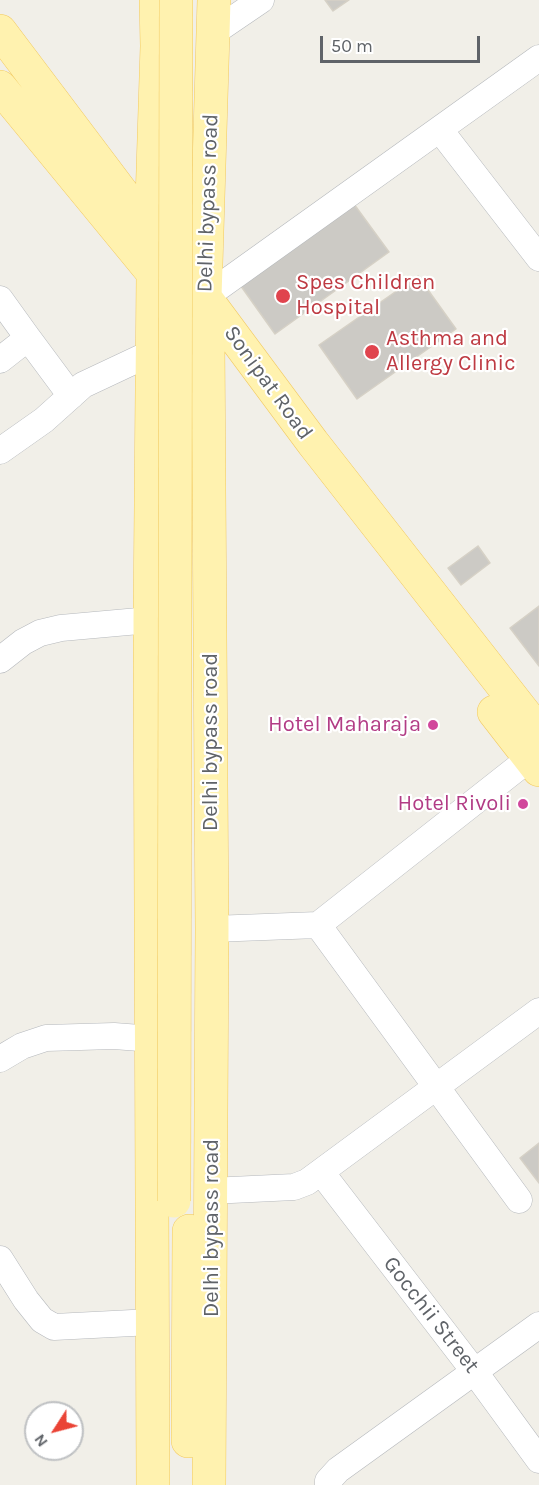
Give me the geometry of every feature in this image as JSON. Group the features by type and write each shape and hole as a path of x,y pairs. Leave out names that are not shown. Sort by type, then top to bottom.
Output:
{"main road":[{"path":"153,1485 150,620 153,275 151,232 157,46 156,0"},
{"path":"174,1485 191,1197 176,0"},
{"path":"188,1485 191,1197 194,0"},
{"name":"Delhi bypass road","path":"209,1485 212,1333 191,1197 212,929 208,342 205,297 214,0"},
{"name":"Sonipat Road","path":"0,31 151,232 205,297 313,443 536,754"},
{"name":"Sonipat Road","path":"0,87 208,342 536,754"}],"street":[{"path":"214,32 261,0"},
{"path":"205,297 539,58"},
{"path":"440,130 539,258"},
{"path":"0,299 71,396"},
{"path":"0,360 28,338"},
{"path":"0,451 83,386 151,353"},
{"path":"0,660 23,642 40,633 62,628 150,620"},
{"path":"212,929 318,925 536,754"},
{"path":"318,925 519,1200"},
{"path":"191,1197 294,1187 321,1172 539,1011"},
{"path":"0,1059 22,1046 46,1038 114,1036 153,1039"},
{"name":"Gocchii Street","path":"321,1172 474,1371 539,1460"},
{"path":"0,1259 42,1320 54,1327 152,1322"},
{"path":"328,1485 328,1481 338,1470 539,1325"}],"building":[{"path":"325,0 349,0 333,11"},
{"path":"351,200 389,252 275,334 238,282"},
{"path":"418,276 456,329 357,399 319,345"},
{"path":"478,546 490,563 461,585 448,568"},
{"path":"539,606 539,666 510,628"},
{"path":"539,1143 539,1183 520,1158"}],"place":[{"name":"Spes Children Hospital","path":"283,296"},
{"name":"Asthma and Allergy Clinic","path":"372,352"},
{"name":"Hotel Maharaja","path":"433,725"},
{"name":"Hotel Rivoli","path":"523,804"}]}
